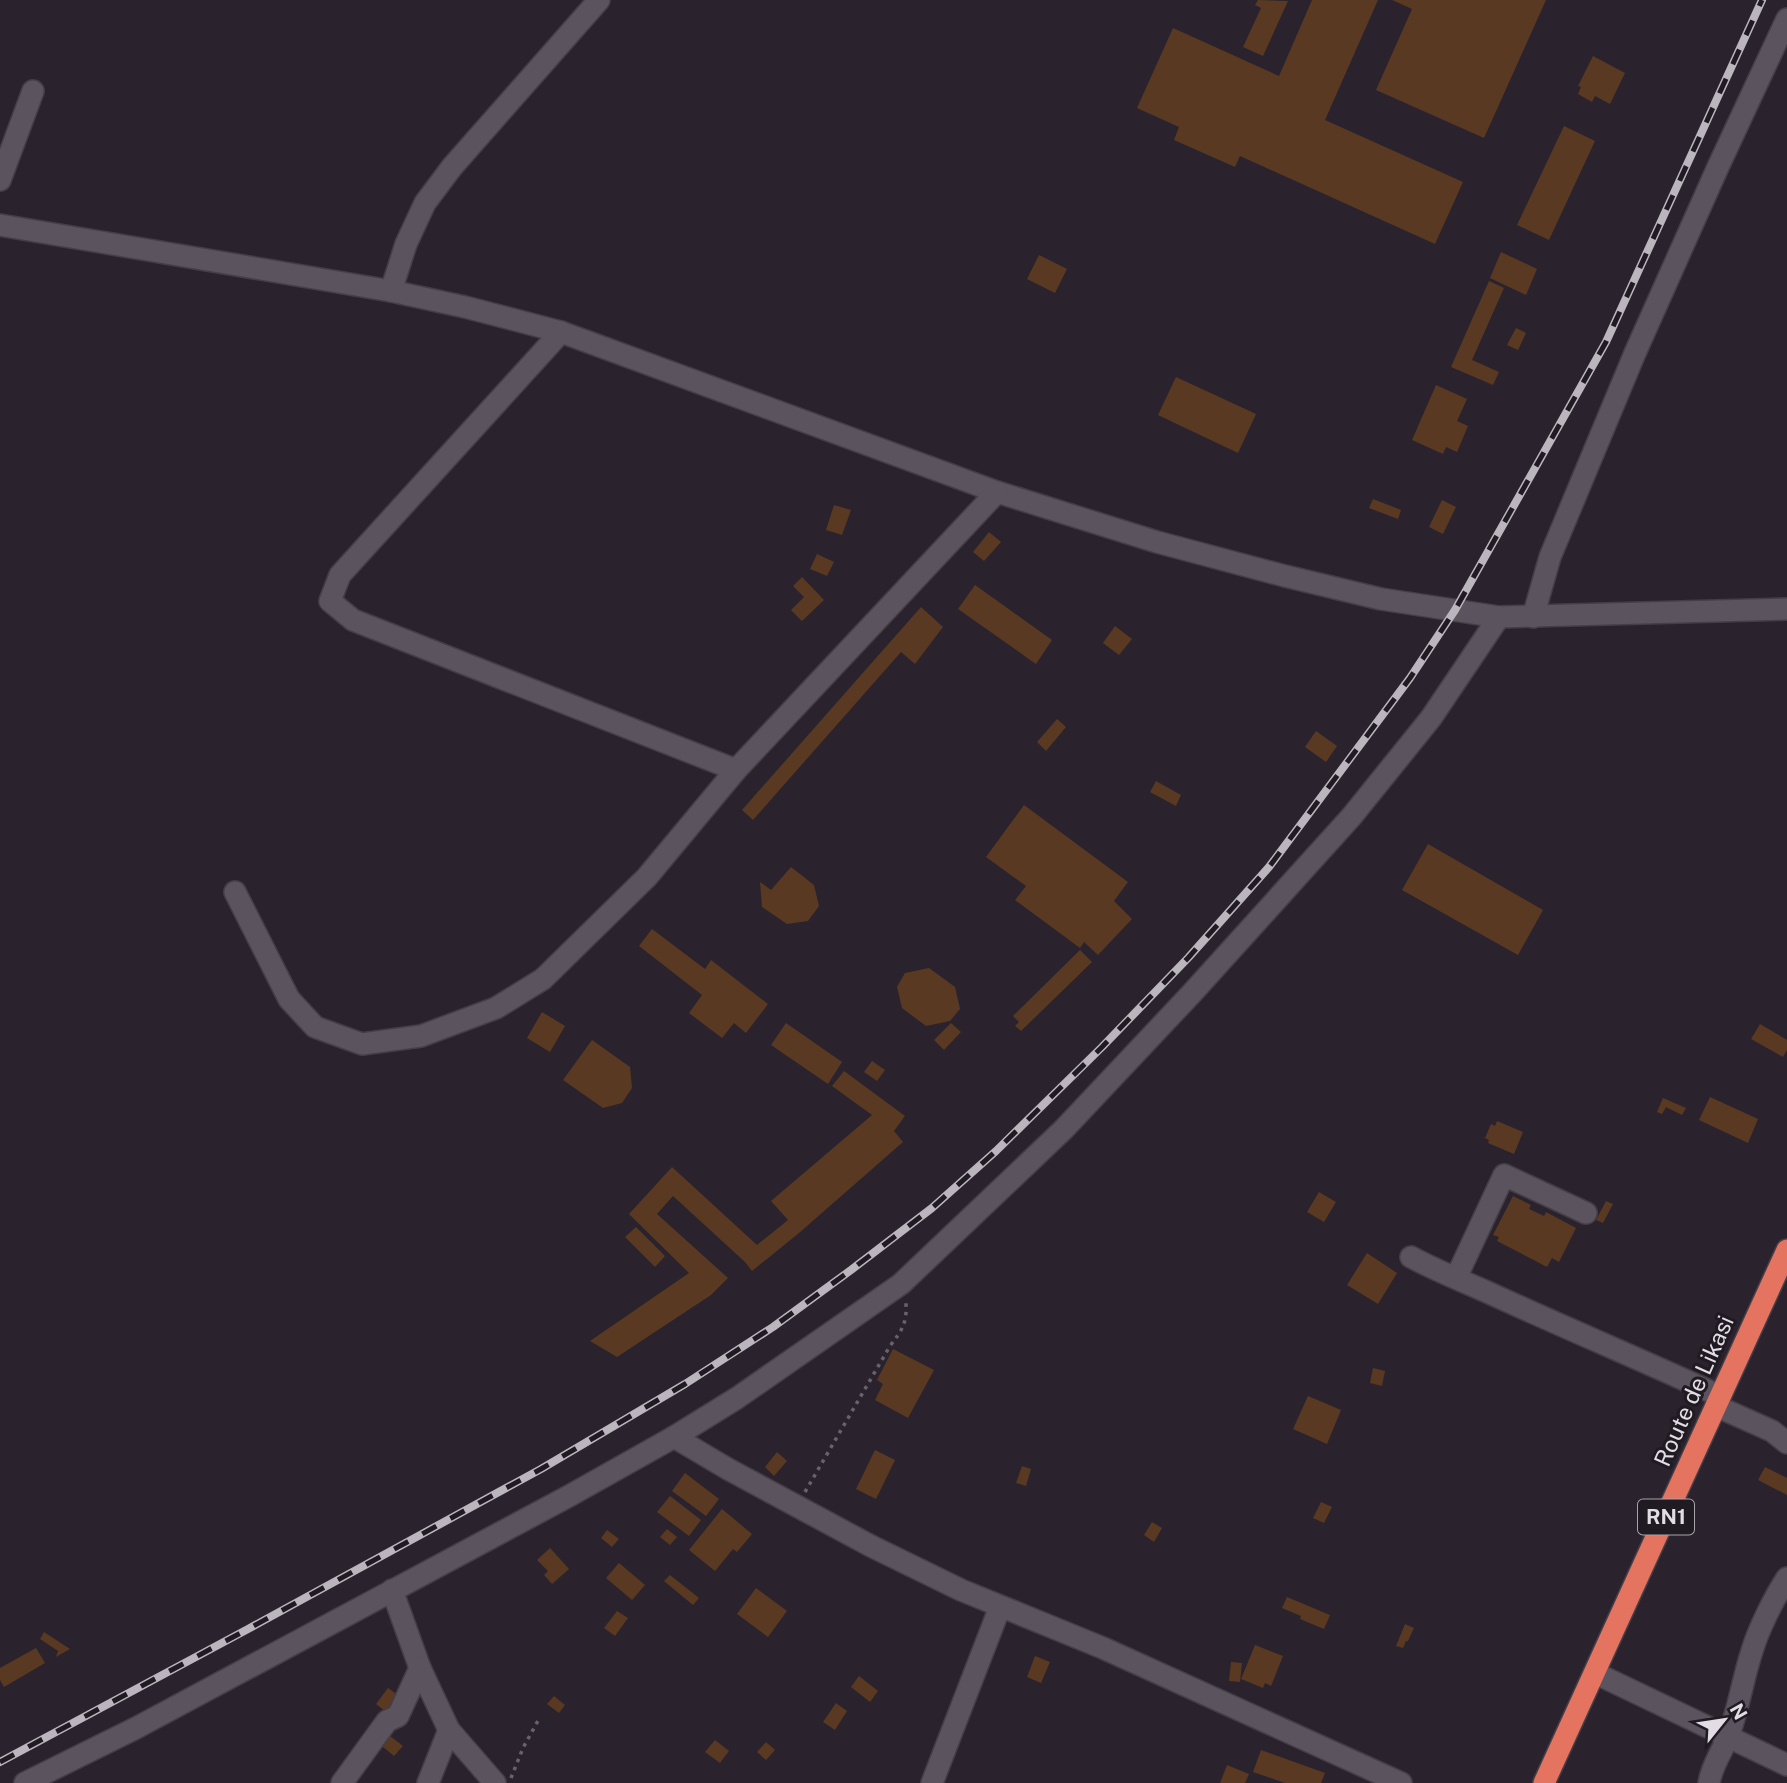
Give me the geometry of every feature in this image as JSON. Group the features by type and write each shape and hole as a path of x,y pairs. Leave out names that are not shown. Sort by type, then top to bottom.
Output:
{"highway":[{"name":"Route de Likasi","path":"1544,1783 1787,1250"}],"street":[{"path":"391,291 406,244 425,203 452,167 599,0"},
{"path":"1533,617 1550,557 1635,353 1787,19"},
{"path":"0,180 33,91"},
{"path":"0,225 391,291 561,332 997,492 1157,542 1381,599 1499,617 1787,609"},
{"path":"561,332 340,575 330,601 353,620 736,770"},
{"path":"235,892 289,999 315,1027 362,1044 421,1036 496,1008 543,979 647,877 736,770 997,492"},
{"path":"25,1783 61,1776 136,1728 674,1437 737,1398 901,1284 1064,1129 1343,826 1431,718 1499,617"},
{"path":"1456,1278 1504,1175 1586,1213"},
{"path":"1411,1257 1663,1370 1772,1431 1787,1443"},
{"path":"674,1437 871,1546 1000,1607 1103,1648 1401,1783"},
{"path":"1709,1783 1739,1704 1752,1650 1779,1589 1787,1578"},
{"path":"392,1590 420,1668 449,1730 495,1783"},
{"path":"932,1783 1000,1607"},
{"path":"342,1783 387,1721 398,1716 420,1668"},
{"path":"1595,1673 1787,1765"},
{"path":"428,1783 449,1730"}],"path":[{"path":"797,1506 855,1404 903,1328 907,1316 901,1284"},
{"path":"509,1783 523,1748 540,1717"}],"building":[{"path":"1258,0 1288,1 1263,56 1243,47 1261,8 1255,5"},
{"path":"1312,0 1378,0 1325,120 1463,182 1435,244 1240,156 1235,167 1174,140 1179,127 1137,108 1173,28 1279,76"},
{"path":"1392,0 1546,0 1484,138 1376,90 1412,9"},
{"path":"1593,56 1625,73 1610,104 1595,96 1592,102 1578,94 1581,87 1578,86"},
{"path":"1564,126 1595,141 1549,240 1517,225"},
{"path":"1501,252 1537,269 1526,295 1490,278"},
{"path":"1039,255 1067,269 1055,293 1027,279"},
{"path":"1489,281 1504,288 1472,360 1499,372 1493,385 1451,367"},
{"path":"1516,328 1526,333 1518,350 1507,345"},
{"path":"1176,377 1256,414 1238,453 1158,415"},
{"path":"1436,385 1467,399 1457,421 1468,426 1457,452 1446,447 1443,454 1412,440"},
{"path":"1373,499 1401,510 1398,519 1369,508"},
{"path":"1442,500 1456,507 1443,534 1429,527"},
{"path":"834,505 851,510 842,535 826,530"},
{"path":"989,532 1001,542 984,561 973,552"},
{"path":"817,554 834,562 827,576 810,569"},
{"path":"802,577 824,600 802,621 791,610 804,597 793,586"},
{"path":"975,585 1052,640 1036,664 958,609"},
{"path":"921,607 943,627 915,664 901,652 753,820 742,810"},
{"path":"1115,626 1132,639 1119,655 1103,643"},
{"path":"1057,719 1066,727 1046,751 1037,742"},
{"path":"1316,731 1337,746 1326,762 1305,747"},
{"path":"1156,781 1181,795 1176,806 1150,792"},
{"path":"1024,805 1128,882 1114,901 1132,919 1098,955 1084,942 1080,948 1015,900 1026,886 986,857"},
{"path":"1428,844 1543,910 1518,955 1402,890"},
{"path":"791,867 814,885 819,906 808,921 787,924 762,907 760,882 771,890"},
{"path":"652,929 705,969 711,960 768,1004 746,1033 734,1023 722,1038 689,1013 702,995 639,946"},
{"path":"1080,950 1092,962 1021,1031 1015,1026 1019,1022 1013,1016"},
{"path":"929,968 955,987 960,1009 950,1021 926,1026 902,1008 897,987 905,973"},
{"path":"542,1012 565,1026 550,1052 527,1038"},
{"path":"786,1023 842,1062 828,1084 771,1045"},
{"path":"951,1023 961,1032 944,1050 934,1040"},
{"path":"1760,1024 1787,1040 1787,1050 1783,1057 1751,1039"},
{"path":"592,1040 630,1067 632,1088 622,1103 603,1108 563,1080"},
{"path":"872,1061 885,1070 877,1081 864,1072"},
{"path":"844,1071 905,1116 894,1131 903,1142 752,1271 673,1196 657,1214 728,1278 711,1295 617,1357 590,1341 689,1273 629,1214 672,1167 757,1245 788,1220 771,1201 872,1115 832,1086"},
{"path":"1710,1097 1758,1119 1748,1143 1699,1120"},
{"path":"1663,1098 1686,1108 1682,1115 1666,1107 1662,1114 1657,1112"},
{"path":"1497,1121 1523,1132 1514,1154 1488,1143 1489,1140 1485,1138 1491,1124 1495,1126"},
{"path":"1319,1192 1336,1202 1324,1222 1307,1212"},
{"path":"1513,1196 1531,1205 1529,1209 1544,1216 1546,1212 1576,1228 1559,1262 1552,1258 1547,1267 1497,1241 1499,1237 1493,1235"},
{"path":"1606,1201 1613,1204 1603,1223 1596,1220"},
{"path":"636,1227 665,1256 655,1267 625,1237"},
{"path":"1367,1253 1397,1273 1378,1304 1347,1285"},
{"path":"893,1349 934,1370 908,1418 875,1400 883,1384 877,1380"},
{"path":"1373,1368 1385,1371 1382,1386 1370,1383"},
{"path":"1308,1396 1341,1410 1327,1444 1293,1429"},
{"path":"875,1450 895,1460 876,1499 856,1489"},
{"path":"777,1452 787,1461 774,1476 765,1467"},
{"path":"1022,1466 1031,1469 1026,1486 1016,1483"},
{"path":"1765,1467 1787,1478 1787,1495 1758,1480"},
{"path":"685,1473 719,1499 706,1516 672,1491"},
{"path":"670,1496 701,1520 689,1536 657,1512"},
{"path":"1321,1502 1332,1507 1324,1523 1313,1518"},
{"path":"722,1509 752,1534 737,1552 733,1549 715,1571 689,1550"},
{"path":"1152,1522 1162,1528 1154,1542 1144,1535"},
{"path":"667,1529 677,1537 670,1545 660,1537"},
{"path":"607,1530 619,1539 612,1547 601,1538"},
{"path":"550,1548 569,1569 552,1584 544,1575 548,1571 537,1560"},
{"path":"619,1563 645,1585 632,1600 606,1578"},
{"path":"670,1575 699,1598 693,1605 664,1581"},
{"path":"756,1588 787,1611 768,1637 737,1614"},
{"path":"1287,1597 1330,1615 1324,1629 1282,1608"},
{"path":"617,1611 628,1618 615,1636 604,1628"},
{"path":"1405,1624 1414,1628 1403,1648 1396,1646"},
{"path":"44,1632 70,1649 56,1657 58,1651 40,1639"},
{"path":"1255,1645 1283,1656 1271,1686 1265,1683 1263,1688 1241,1679"},
{"path":"36,1648 45,1663 4,1687 0,1680 0,1668"},
{"path":"1035,1656 1050,1662 1041,1683 1027,1677"},
{"path":"1231,1662 1242,1663 1240,1682 1229,1681"},
{"path":"859,1676 878,1691 870,1702 851,1687"},
{"path":"388,1688 402,1698 390,1715 376,1704"},
{"path":"554,1696 565,1705 559,1713 547,1704"},
{"path":"836,1703 847,1711 835,1730 823,1722"},
{"path":"385,1732 403,1746 394,1756 377,1742"},
{"path":"715,1740 729,1751 720,1763 705,1752"},
{"path":"766,1742 775,1750 766,1760 757,1752"},
{"path":"1261,1750 1325,1773 1321,1783 1285,1783 1253,1772"},
{"path":"1227,1765 1249,1774 1245,1783 1220,1783"}],"railway":[{"path":"0,1762 541,1469 685,1384 773,1327 932,1208 996,1151 1102,1047 1188,958 1269,867 1410,678 1455,610 1606,342 1762,0"}]}
